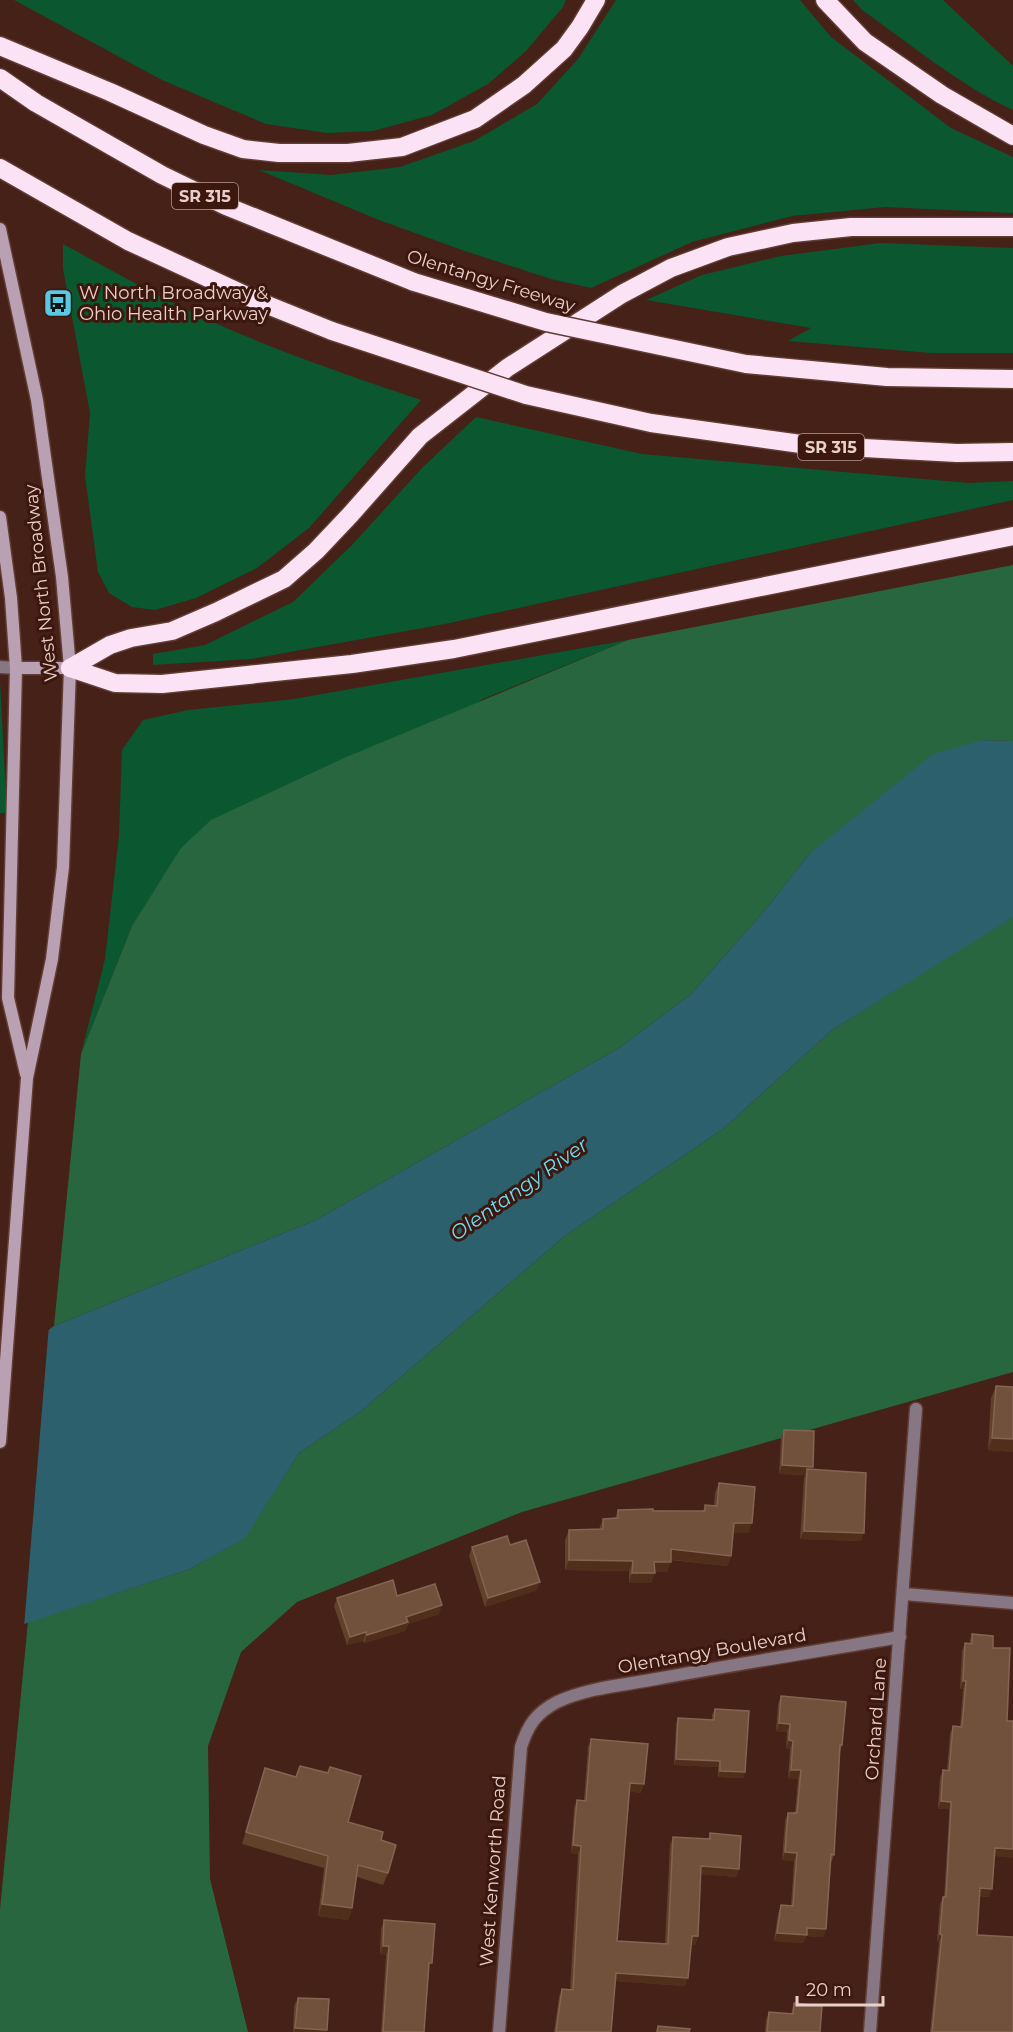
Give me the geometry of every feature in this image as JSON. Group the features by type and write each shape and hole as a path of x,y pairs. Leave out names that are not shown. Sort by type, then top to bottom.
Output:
{"highway":[{"path":"0,46 110,92 204,135 243,148 279,153 348,153 402,147 475,119 524,85 564,49 596,0"},
{"path":"825,0 865,42 942,95 1013,136"},
{"name":"Olentangy Freeway","path":"4,81 36,103 162,175 226,206 414,282 546,322 746,364 887,377 1013,379"},
{"name":"SR 315","path":"0,168 128,241 260,302 332,332 526,394 651,423 808,445 957,453 1013,452"},
{"path":"70,668 110,645 131,638 172,630 216,612 284,579 323,543 420,436 507,368 622,294 671,268 728,247 793,233 851,227 1013,227"},
{"path":"70,668 115,683 162,684 351,664 454,649 1013,536"}],"main road":[{"name":"West North Broadway","path":"0,229 37,400 62,577 70,668 63,867 52,959 27,1078 0,1442"},
{"name":"West North Broadway","path":"0,517 16,668 8,998 27,1078"},
{"path":"16,668 70,668"}],"street":[{"path":"0,667 16,668"},
{"name":"Orchard Lane","path":"870,2032 916,1409"},
{"path":"904,1594 1013,1603"},
{"name":"Olentangy Boulevard","path":"536,1717 557,1702 586,1693 708,1669 900,1637"},
{"name":"West Kenworth Road","path":"499,2032 521,1746 526,1729 536,1717"}],"green space":[{"path":"14,0 566,0 563,7 526,51 488,84 432,115 373,131 327,133 266,124 162,80"},
{"path":"616,0 800,0 831,37 951,128 1013,157 1013,213 885,207 792,216 692,242 591,288 551,279 462,250 379,220 259,170 331,175 400,167 474,141 537,104 578,59"},
{"path":"853,0 943,0 1013,66 1013,110 974,89 936,63 862,10"},
{"path":"880,243 1013,248 1013,353 931,353 788,341 811,328 646,300 702,275 781,256"},
{"path":"63,244 167,300 231,330 301,358 421,400 309,528 257,568 196,598 155,610 132,607 109,593 98,572 85,476 90,413 63,269"},
{"path":"476,417 642,454 969,483 1013,481 1013,500 445,624 251,659 153,665 153,654 205,645 293,602 352,545 422,468"},
{"path":"1013,565 1013,741 982,740 809,854 766,909 690,995 619,1048 316,1220 54,1326 81,1054 132,926 181,848 211,820 344,758 628,640"},
{"path":"628,640 483,699 132,926 81,1054 105,959 119,835 122,750 143,720 188,710 294,699"},
{"path":"0,681 7,813 0,813"},
{"path":"1013,917 1013,1372 522,1512 297,1602 241,1652 208,1746 210,1879 248,2032 0,2032 0,1909 28,1622 190,1569 244,1538 299,1453 360,1412 566,1235 723,1129 832,1030"}],"water":[{"name":"Olentangy River","path":"982,740 1013,741 1013,917 832,1030 723,1129 566,1235 360,1412 299,1453 245,1538 190,1569 0,1632 0,1365 54,1326 316,1220 619,1048 690,995 766,909 809,854 933,754"}],"pier":[{"path":"49,1325 24,1627 0,1635 0,1361"}],"building":[{"path":"996,1386 1013,1387 1013,1439 992,1438"},
{"path":"784,1430 814,1431 813,1467 782,1465"},
{"path":"807,1469 866,1473 864,1533 804,1531"},
{"path":"719,1483 755,1487 752,1523 734,1523 731,1556 671,1549 671,1562 654,1562 655,1573 632,1573 633,1561 569,1560 569,1530 603,1529 603,1519 618,1518 618,1510 705,1511 705,1505 717,1506"},
{"path":"507,1536 510,1545 526,1540 540,1582 488,1598 472,1547"},
{"path":"393,1580 397,1596 435,1584 442,1605 406,1617 408,1622 367,1635 366,1632 350,1637 337,1598"},
{"path":"972,1634 993,1636 993,1648 1010,1648 1007,1721 1013,1721 1013,1849 995,1848 992,1889 980,1888 977,1935 1013,1937 1013,2032 932,2032 942,1935 940,1934 943,1897 946,1897 951,1807 951,1802 941,1801 943,1770 949,1771 953,1726 962,1727 966,1681 963,1681 965,1643 972,1644"},
{"path":"781,1696 846,1702 842,1745 840,1745 834,1855 831,1854 826,1929 807,1928 807,1935 777,1933 781,1905 793,1906 797,1853 785,1852 788,1813 797,1813 801,1770 791,1770 793,1741 789,1740 790,1724 779,1723"},
{"path":"715,1709 749,1711 745,1772 720,1771 720,1761 676,1759 678,1718 714,1720"},
{"path":"591,1739 648,1744 644,1784 630,1783 617,1941 668,1944 673,1837 710,1839 710,1833 741,1836 739,1869 701,1866 698,1936 692,1936 688,1978 616,1973 611,2032 556,2032 562,1989 573,1990 581,1846 573,1845 577,1800 586,1801"},
{"path":"300,1766 328,1773 330,1767 361,1776 348,1822 383,1832 381,1840 396,1845 388,1873 358,1865 352,1908 322,1904 328,1856 246,1832 265,1768 296,1777"},
{"path":"384,1920 435,1924 432,1963 429,1963 424,2032 383,2032 389,1946 383,1946"},
{"path":"298,1998 329,1999 327,2030 295,2028"},
{"path":"794,2003 822,2006 820,2032 767,2032 769,2012 793,2014"},
{"path":"658,2026 690,2029 689,2032 657,2032"}],"place":[{"name":"W North Broadway & Ohio Health Parkway","path":"58,303"}]}
